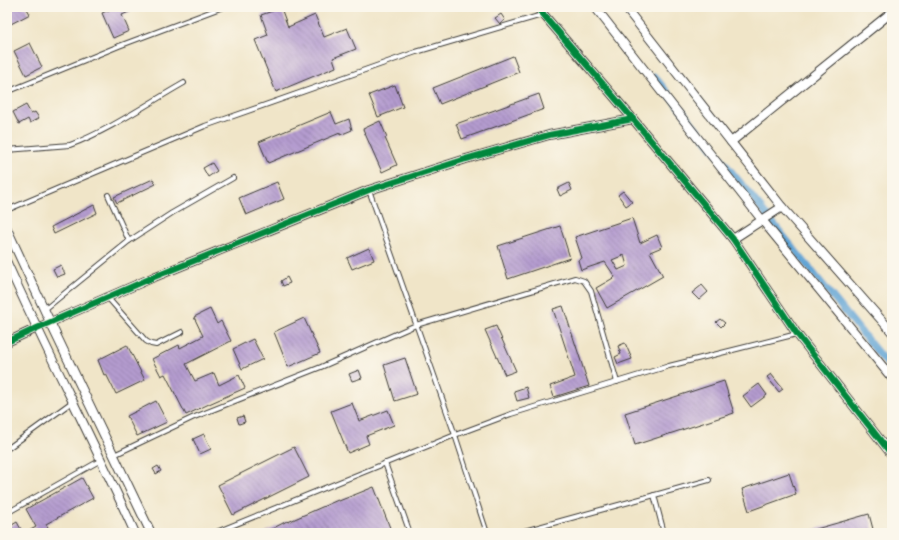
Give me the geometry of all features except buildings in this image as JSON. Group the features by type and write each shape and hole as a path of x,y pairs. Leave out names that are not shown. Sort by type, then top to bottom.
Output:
{"street":[{"path":"537,7 542,15 633,119 733,239 797,334 892,455"},
{"path":"595,7 762,220 892,378"},
{"path":"625,7 782,207 892,332"},
{"path":"731,142 892,12"},
{"path":"7,342 108,297 369,190 466,159 549,135 633,119"},
{"path":"733,239 782,207"},
{"path":"7,229 44,310 151,533"},
{"path":"7,263 36,328 135,533"},
{"path":"101,460 113,455"}],"lane":[{"path":"7,92 119,46 223,7"},
{"path":"7,210 205,126 416,52 542,15"},
{"path":"7,150 70,145 106,128 184,83"},
{"path":"44,310 129,241 172,213 233,178"},
{"path":"369,190 455,435 487,533"},
{"path":"108,195 129,241"},
{"path":"113,455 192,418 321,367 416,325 575,278 584,281 590,291 617,382"},
{"path":"108,297 146,341 151,344 156,345 182,332"},
{"path":"214,533 385,463 511,414 669,366 797,334"},
{"path":"7,449 72,402"},
{"path":"7,513 101,460"},
{"path":"385,463 410,533"},
{"path":"517,533 709,480"},
{"path":"654,495 664,533"}],"waterway":[{"path":"655,77 892,370"}],"cycle path":[{"path":"537,7 733,239 797,334 892,455"},
{"path":"7,342 154,277 369,190 466,159 549,135 633,119"}]}
